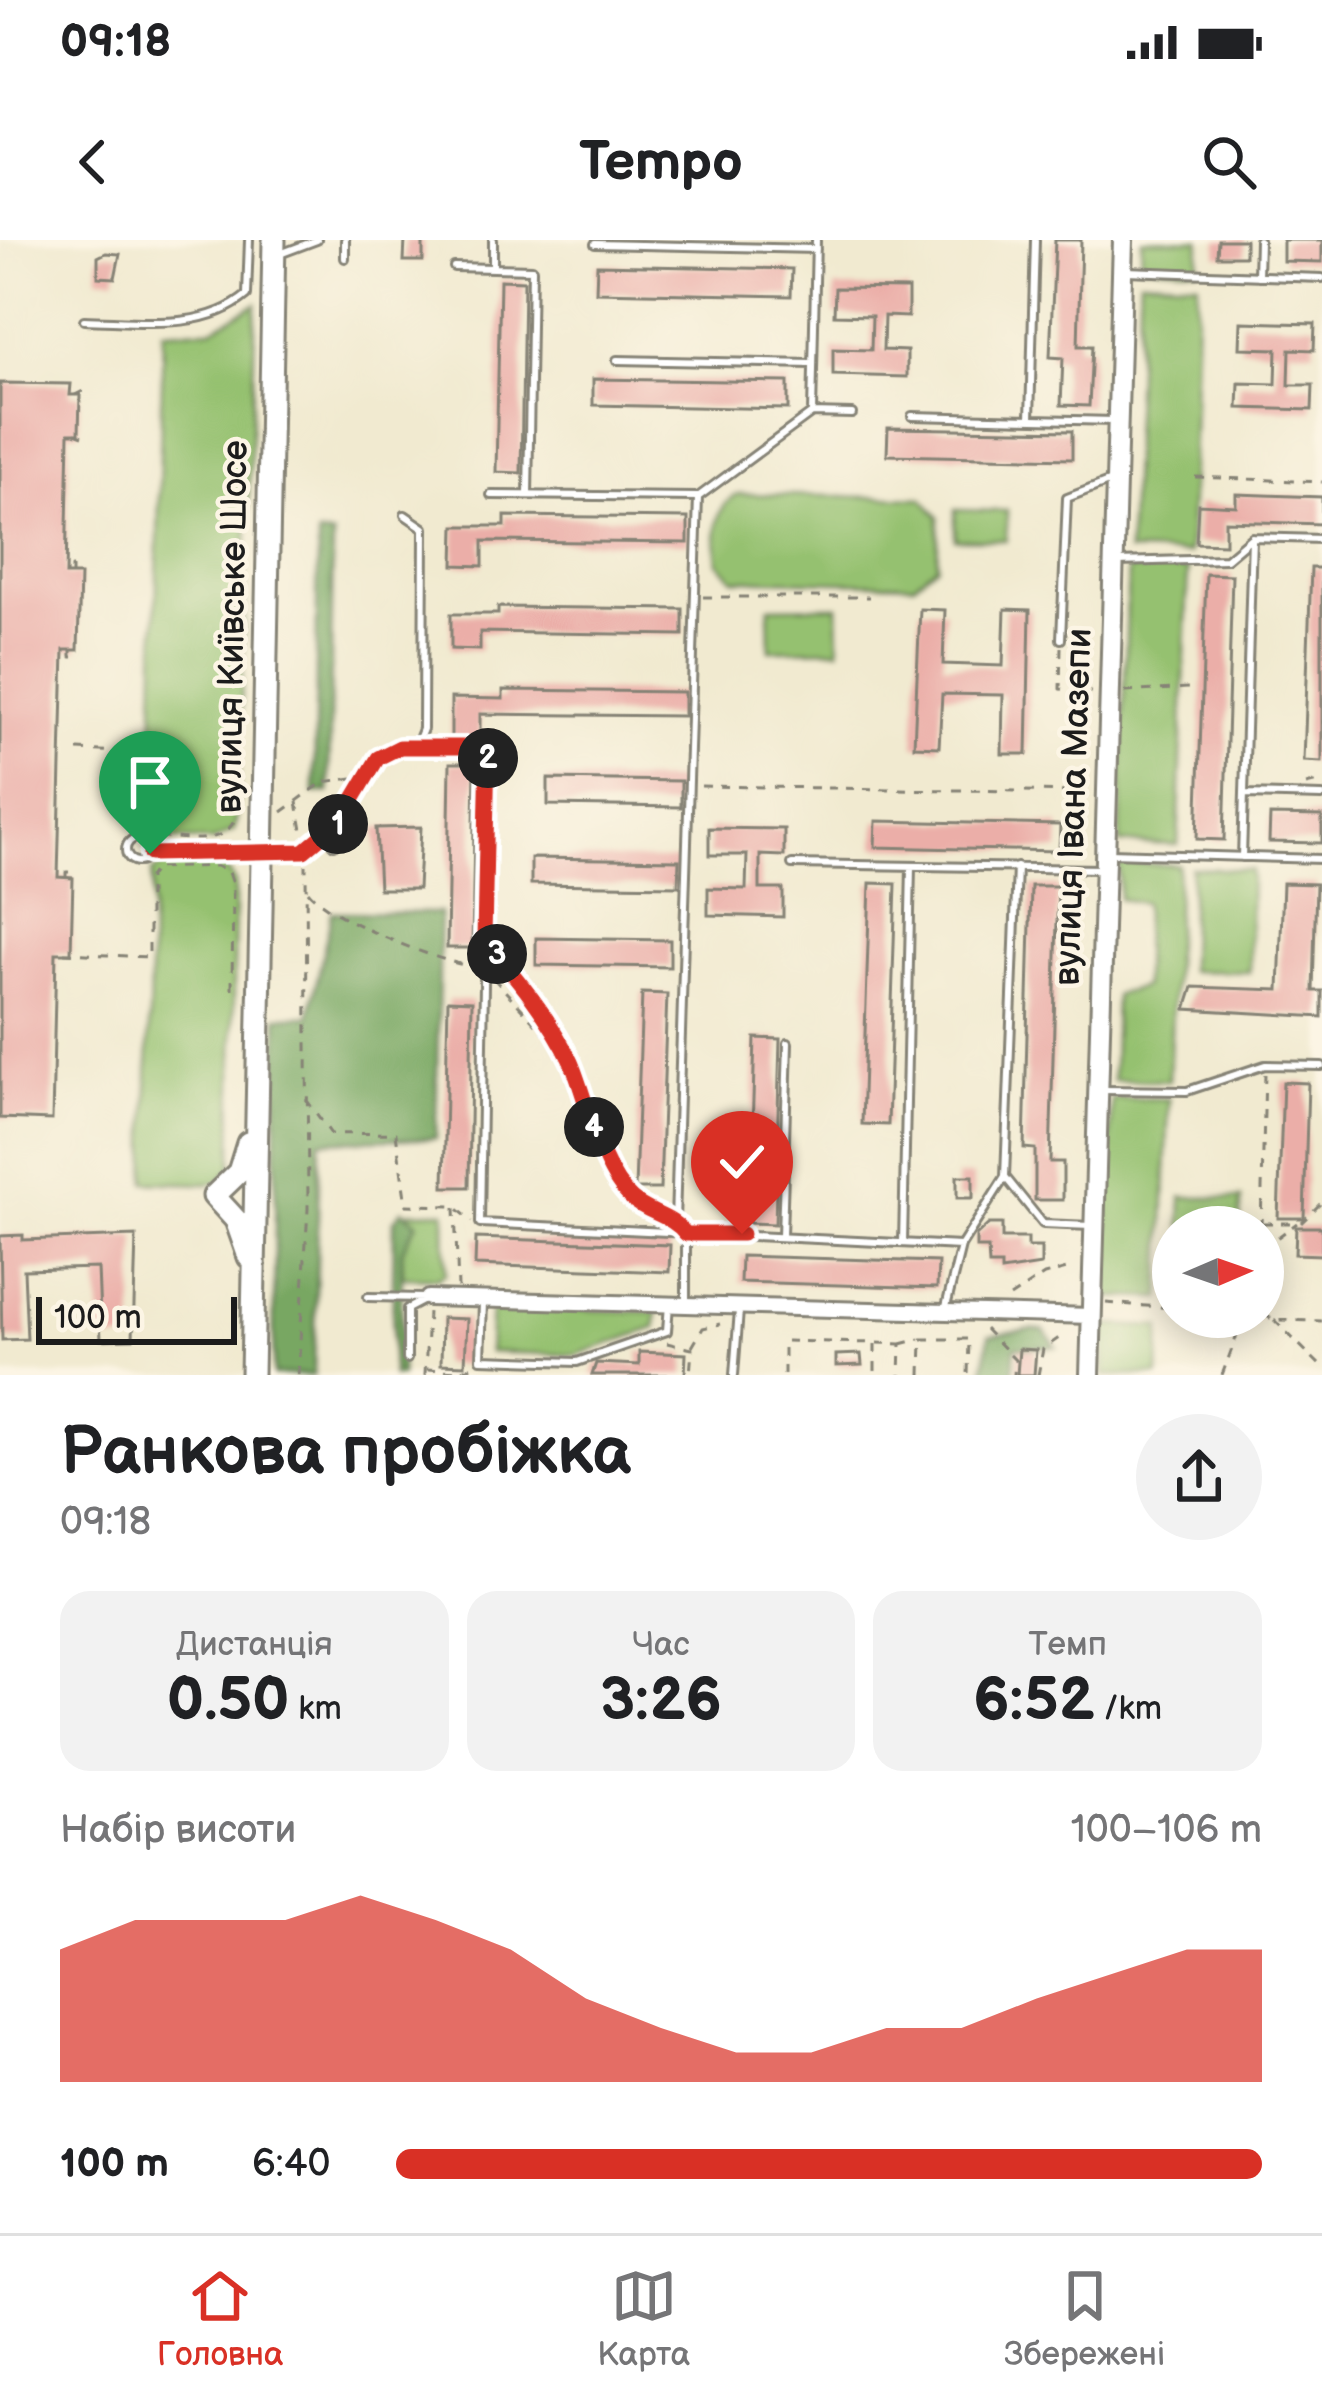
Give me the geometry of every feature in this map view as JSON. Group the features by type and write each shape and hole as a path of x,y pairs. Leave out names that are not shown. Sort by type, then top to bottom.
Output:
{"highway":[{"name":"вулиця Київське Шосе","path":"252,1375 274,248"},
{"path":"254,1269 236,1220 214,1196 239,1172 257,1088"}],"main road":[{"name":"вулиця Івана Мазепи","path":"1090,1375 1123,240"}],"street":[{"path":"428,1298 945,1311 1092,1309"}],"lane":[{"path":"84,320 163,321 228,311 247,295 249,240"},
{"path":"274,248 317,240"},
{"path":"344,258 345,240"},
{"path":"493,240 493,268"},
{"path":"1030,419 1035,240"},
{"path":"1258,276 1259,240"},
{"path":"596,244 816,244 812,413"},
{"path":"454,267 532,269 528,495"},
{"path":"1122,271 1322,278"},
{"path":"616,360 813,364"},
{"path":"491,495 698,496 812,413 852,414"},
{"path":"912,416 1118,421"},
{"path":"1061,639 1067,498 1116,479"},
{"path":"686,1304 686,1234 676,1221 698,496"},
{"path":"405,515 424,528 423,730 416,747"},
{"path":"1114,562 1226,559 1252,537 1322,539"},
{"path":"1242,856 1252,537"},
{"path":"150,851 138,838 126,848 136,862 150,851 304,851 341,820 378,758 400,747 488,747 480,1223 961,1246"},
{"path":"1244,794 1322,796"},
{"path":"341,820 354,825"},
{"path":"326,836 334,845"},
{"path":"792,864 1016,867 1242,856 1322,859"},
{"path":"904,1243 910,866"},
{"path":"945,1311 961,1246 1005,1177 1016,867"},
{"path":"782,1236 788,1043"},
{"path":"1098,1090 1187,1091 1265,1065 1322,1066"},
{"path":"1005,1177 1042,1224 1094,1226"},
{"path":"368,1297 428,1298"},
{"path":"407,1359 407,1310 428,1298"},
{"path":"483,1300 481,1359 578,1361 667,1331 668,1304"},
{"path":"734,1375 739,1306"}],"path":[{"path":"75,395 83,391"},
{"path":"75,433 83,436"},
{"path":"1195,477 1322,482"},
{"path":"72,575 72,567 81,567"},
{"path":"695,597 869,597"},
{"path":"1061,639 1060,689 1188,688"},
{"path":"71,650 71,656 80,656"},
{"path":"78,750 148,753 146,826 152,836 220,837 232,829 237,814"},
{"path":"281,813 323,782 365,777"},
{"path":"689,786 1084,792"},
{"path":"297,801 303,836"},
{"path":"298,1375 308,1209 306,865"},
{"path":"64,953 149,957 149,877 154,868 216,866 229,872 233,884 232,992"},
{"path":"66,878 66,872 75,872"},
{"path":"308,890 322,909 351,922 418,946 448,964 484,968 570,1060"},
{"path":"484,939 525,987 570,1060 599,1144 631,1198 676,1221"},
{"path":"1261,1206 1265,1065"},
{"path":"306,1099 331,1134 396,1133 406,1205 454,1206 480,1223"},
{"path":"1300,1222 1322,1202"},
{"path":"454,1206 459,1221 458,1299"},
{"path":"1010,1297 1044,1275 1067,1270"},
{"path":"428,1298 425,1372 472,1370 481,1359"},
{"path":"1092,1309 1152,1308"},
{"path":"980,1311 986,1329 1015,1360 1014,1375"},
{"path":"1284,1321 1322,1322"},
{"path":"690,1375 692,1349 703,1328 720,1324"},
{"path":"1284,1331 1322,1367"},
{"path":"660,1334 669,1344 692,1349"},
{"path":"1038,1375 1043,1349 1065,1334"},
{"path":"1222,1375 1236,1338"},
{"path":"921,1375 922,1339"},
{"path":"784,1375 784,1340 901,1344 922,1339 969,1340 968,1375"},
{"path":"874,1375 875,1343"},
{"path":"900,1375 901,1344"}],"green space":[{"path":"1142,240 1200,240 1199,268 1141,265"},
{"path":"1140,279 1198,282 1189,553 1128,552"},
{"path":"256,304 237,816 234,830 213,841 157,838 151,832 163,331 211,329"},
{"path":"738,494 922,498 939,518 937,565 914,584 734,579 718,562 716,533 723,507"},
{"path":"955,510 1007,511 1006,540 955,539"},
{"path":"318,535 333,536 329,792 314,792"},
{"path":"1128,569 1188,569 1178,845 1120,843"},
{"path":"838,606 839,649 770,650 769,607"},
{"path":"167,863 217,865 235,884 232,1167 219,1182 209,1184 146,1182 152,872"},
{"path":"1119,863 1178,865 1169,1081 1113,1080 1115,995 1143,987 1144,903 1119,899"},
{"path":"1191,868 1251,870 1249,972 1189,971"},
{"path":"332,912 440,913 436,1138 320,1141 314,1375 273,1375 278,1016 309,1016"},
{"path":"1112,1098 1169,1099 1165,1206 1152,1206 1152,1298 1105,1297"},
{"path":"1182,1197 1241,1199 1241,1206 1182,1206"},
{"path":"402,1210 417,1222 402,1251 401,1375 392,1375 394,1220"},
{"path":"445,1211 446,1273 438,1278 403,1277 402,1250 417,1222 405,1212"},
{"path":"491,1307 657,1312 656,1328 576,1355 489,1352"},
{"path":"1105,1325 1152,1327 1152,1338 1161,1338 1159,1375 1104,1375"},
{"path":"1044,1330 1057,1347 1015,1347 1013,1375 983,1375 989,1335"}],"building":[{"path":"405,240 423,240 423,261 404,261"},
{"path":"1055,240 1081,240 1078,346 1092,346 1089,406 1061,405 1063,358 1050,357"},
{"path":"1218,240 1245,240 1245,256 1217,256"},
{"path":"1283,240 1322,240 1322,262 1283,261"},
{"path":"120,254 115,278 98,277 98,257"},
{"path":"597,265 792,269 791,296 596,292"},
{"path":"500,280 524,281 521,473 496,472"},
{"path":"835,288 908,289 908,317 884,316 883,350 907,351 907,377 833,375 833,349 871,350 872,316 834,315"},
{"path":"1241,322 1315,324 1314,350 1290,349 1289,385 1313,385 1312,410 1238,408 1239,383 1276,384 1277,349 1240,348"},
{"path":"593,379 788,382 788,409 593,405"},
{"path":"0,383 71,384 70,395 80,395 79,433 69,433 66,575 80,575 78,650 64,650 58,877 73,878 71,953 56,953 52,1120 0,1118"},
{"path":"888,428 1072,431 1072,459 887,455"},
{"path":"1236,494 1322,497 1322,524 1225,521 1225,544 1196,543 1198,504 1236,506"},
{"path":"505,516 688,518 688,543 483,541 483,566 454,565 455,526 505,526"},
{"path":"1311,568 1322,568 1322,762 1304,761"},
{"path":"1206,574 1232,575 1224,840 1197,839"},
{"path":"498,607 683,609 683,635 480,632 480,650 451,649 451,614 498,614"},
{"path":"920,609 945,610 943,664 1003,666 1005,609 1030,610 1027,754 1002,754 1003,695 942,694 939,747 914,746"},
{"path":"503,690 684,692 684,716 480,714 480,739 451,738 451,698 503,699"},
{"path":"450,763 475,763 472,948 447,948"},
{"path":"548,779 681,781 681,807 548,805"},
{"path":"1270,815 1322,816 1322,843 1269,842"},
{"path":"876,821 1060,825 1059,851 875,847"},
{"path":"421,827 418,889 379,889 376,828"},
{"path":"709,828 784,829 784,856 760,855 760,889 783,889 783,917 708,915 708,888 746,889 747,855 709,855"},
{"path":"531,858 679,860 678,886 531,884"},
{"path":"870,883 896,884 888,1125 862,1124"},
{"path":"1283,883 1316,884 1313,991 1322,991 1322,1017 1186,1009 1193,987 1279,990"},
{"path":"1031,886 1058,886 1050,1162 1063,1162 1063,1200 1035,1200 1035,1149 1024,1148"},
{"path":"536,938 670,940 670,967 536,965"},
{"path":"642,993 667,994 660,1189 635,1189"},
{"path":"448,1000 472,1001 469,1187 444,1187"},
{"path":"755,1038 780,1039 775,1224 749,1223"},
{"path":"1283,1082 1308,1083 1304,1218 1284,1218 1284,1206 1278,1206"},
{"path":"957,1176 973,1176 973,1198 957,1198"},
{"path":"989,1224 1002,1224 1002,1238 1028,1238 1028,1247 1041,1247 1041,1265 1001,1271 1001,1265 989,1265 988,1248 976,1248 976,1236"},
{"path":"1296,1227 1322,1227 1322,1255 1295,1254"},
{"path":"23,1235 23,1240 136,1236 133,1339 101,1340 98,1268 24,1270 27,1339 2,1340 0,1236"},
{"path":"476,1238 670,1245 669,1272 475,1265"},
{"path":"741,1256 938,1262 937,1288 740,1282"},
{"path":"442,1318 467,1319 465,1365 441,1364"},
{"path":"1019,1349 1036,1350 1034,1375 1017,1375"},
{"path":"639,1352 686,1354 685,1375 592,1375 596,1363 639,1365"},
{"path":"861,1354 862,1365 836,1366 836,1355"}],"route":[{"path":"150,854 304,851 341,820 378,758 400,747 488,747 484,939 525,987 570,1060 599,1144 631,1198 676,1221 686,1234 742,1234"}]}
